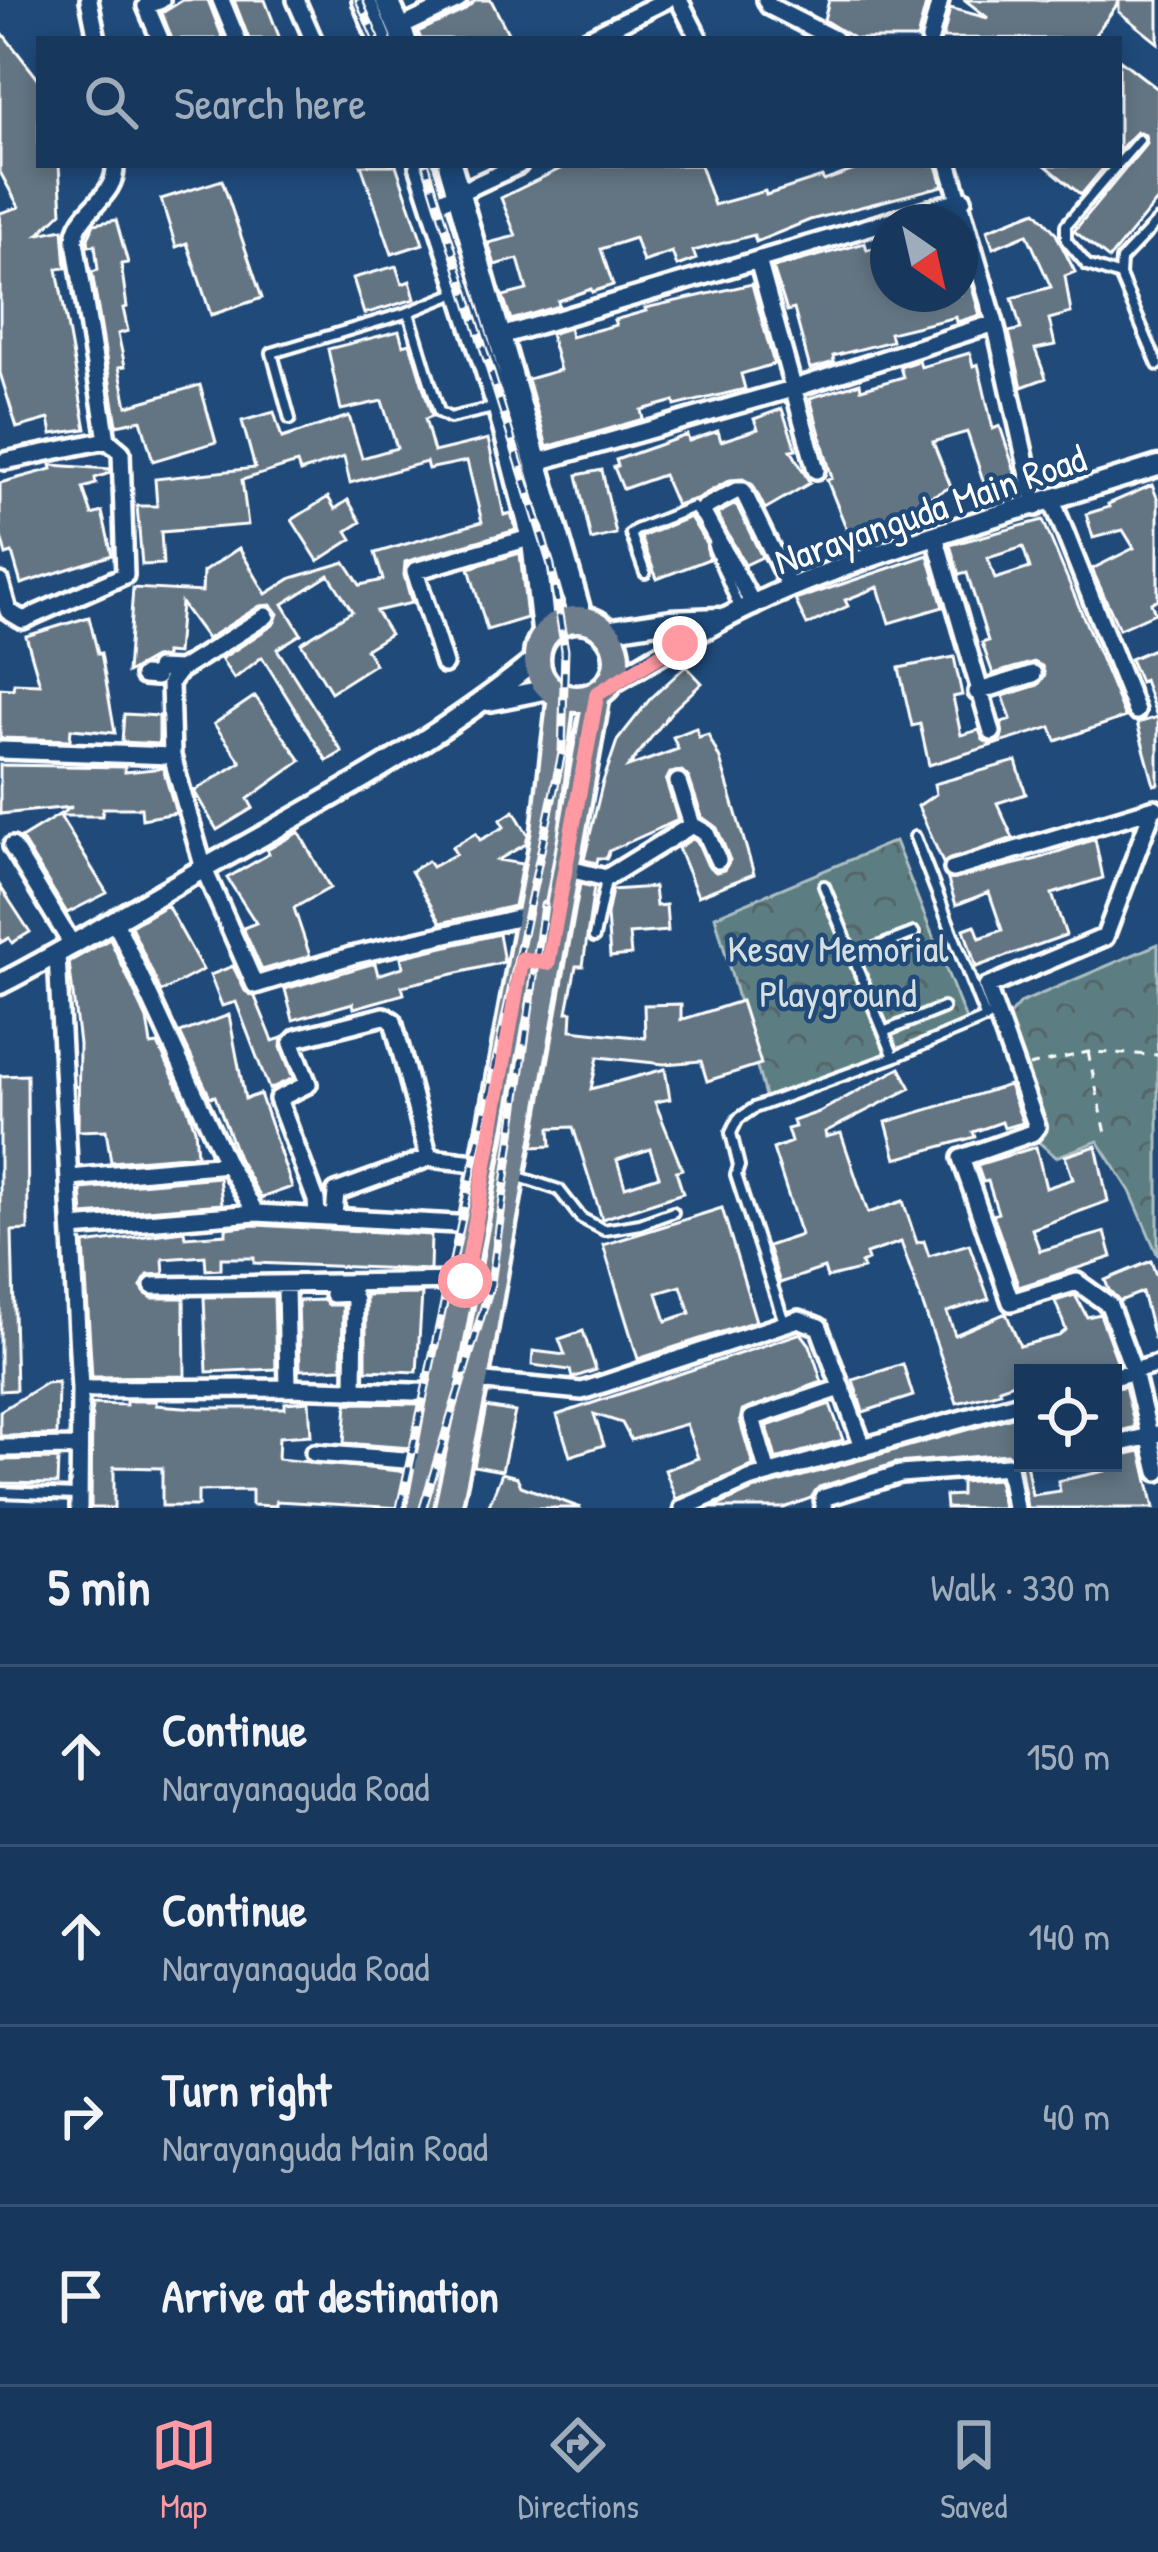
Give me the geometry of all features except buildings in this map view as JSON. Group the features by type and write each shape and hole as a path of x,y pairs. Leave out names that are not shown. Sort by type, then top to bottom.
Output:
{"main road":[{"path":"364,0 394,35"},
{"path":"387,0 394,35"},
{"path":"420,1508 465,1281 558,748 555,693 540,675 533,537 499,407 422,168"},
{"path":"451,168 581,618"},
{"path":"448,1508 475,1381 565,868 602,690 618,664 618,652 606,630 581,618 554,625 540,647"},
{"path":"555,693 585,698 602,690"},
{"path":"522,959 548,963"}],"street":[{"path":"89,0 96,36"},
{"path":"159,36 146,6 161,0"},
{"path":"221,0 236,36"},
{"path":"296,0 312,36"},
{"path":"394,35 458,0"},
{"path":"593,36 665,0"},
{"path":"679,0 697,36"},
{"path":"766,0 828,36"},
{"path":"931,36 940,0"},
{"path":"0,582 8,611 23,620 125,574 121,452 107,440 76,230 110,190 115,168"},
{"path":"434,205 512,168"},
{"path":"951,168 1044,503 1136,711"},
{"path":"501,336 962,200"},
{"path":"758,260 815,470"},
{"path":"534,463 995,323"},
{"path":"0,444 3,463 107,440"},
{"name":"Narayanguda Main Road","path":"602,690 790,588 935,536 1158,466"},
{"path":"740,612 704,513 704,508 736,491 743,491 790,588"},
{"path":"935,536 992,732"},
{"path":"444,664 415,572 533,537"},
{"name":"Narayanguda Main Road","path":"606,630 740,612"},
{"path":"266,616 180,670 170,683 172,756 204,869 255,985 351,956 530,915"},
{"path":"0,984 352,787 483,702 540,647"},
{"path":"143,676 156,676 158,669 180,670"},
{"path":"977,692 1033,674"},
{"path":"483,702 555,693"},
{"path":"0,750 172,756"},
{"path":"678,782 692,825 706,833 718,860"},
{"path":"953,869 1156,808"},
{"path":"1156,808 1105,937 987,987 991,1017 1037,1127 961,1159 1011,1302 1077,1282 1109,1305 1154,1435 1158,1472"},
{"path":"565,868 606,878 692,825"},
{"path":"12,846 65,951 80,1389 79,1502"},
{"path":"116,921 227,1165 256,1213"},
{"path":"326,1216 278,1099 308,1084 292,1043 297,1038 384,1016 393,1021 429,1158"},
{"path":"326,1216 336,1192 429,1158 485,1164"},
{"path":"70,1178 227,1165"},
{"path":"72,1228 256,1213 474,1225"},
{"path":"286,1289 465,1281"},
{"path":"154,1286 352,1293 354,1390"},
{"path":"286,1289 288,1388"},
{"path":"80,1389 444,1393 475,1381 582,1391 800,1319 819,1327 863,1447"},
{"path":"1122,1375 1158,1364"},
{"path":"768,1473 752,1418 841,1388"},
{"path":"683,1508 768,1473 1014,1405"},
{"path":"1122,1442 1154,1435"},
{"path":"0,1448 78,1447"},
{"path":"314,1453 431,1462"},
{"path":"824,1508 823,1498 900,1474 1008,1466 1015,1508"}],"lane":[{"path":"1122,159 1139,140"},
{"path":"1115,168 1066,225 1066,240 1087,265 1120,276"},
{"path":"1158,221 1121,260 1120,276 1158,365"},
{"path":"290,419 272,353 409,312 462,290"},
{"path":"409,312 439,412 450,418 499,407"},
{"path":"645,573 632,534 693,507 740,612"},
{"path":"785,1324 736,1175 739,1166 730,1133 738,1119 754,1108 991,1017 916,837"},
{"path":"594,937 606,878"},
{"path":"824,886 894,1057"},
{"path":"854,956 914,933"},
{"path":"886,1031 943,1008"},
{"path":"512,1175 559,1190 581,1218 604,1230 673,1212"},
{"path":"0,1492 79,1502"}],"path":[{"path":"1015,1070 1088,1052 1157,1056 1158,1042"},
{"path":"1088,1052 1107,1138"}],"green space":[{"name":"Kesav Memorial Playground","path":"895,841 968,1025 767,1103 715,916"},
{"path":"1158,944 1158,1256 1130,1191 1098,1141 1056,1157 1035,1139 1003,1022 1020,1003"}],"railway":[{"path":"359,0 375,36"},
{"path":"400,1508 562,753 565,650 551,565 427,168"},
{"path":"423,1508 491,1284 544,905"}],"route":[{"path":"465,1281 522,959 548,963 597,694 680,643"}]}
